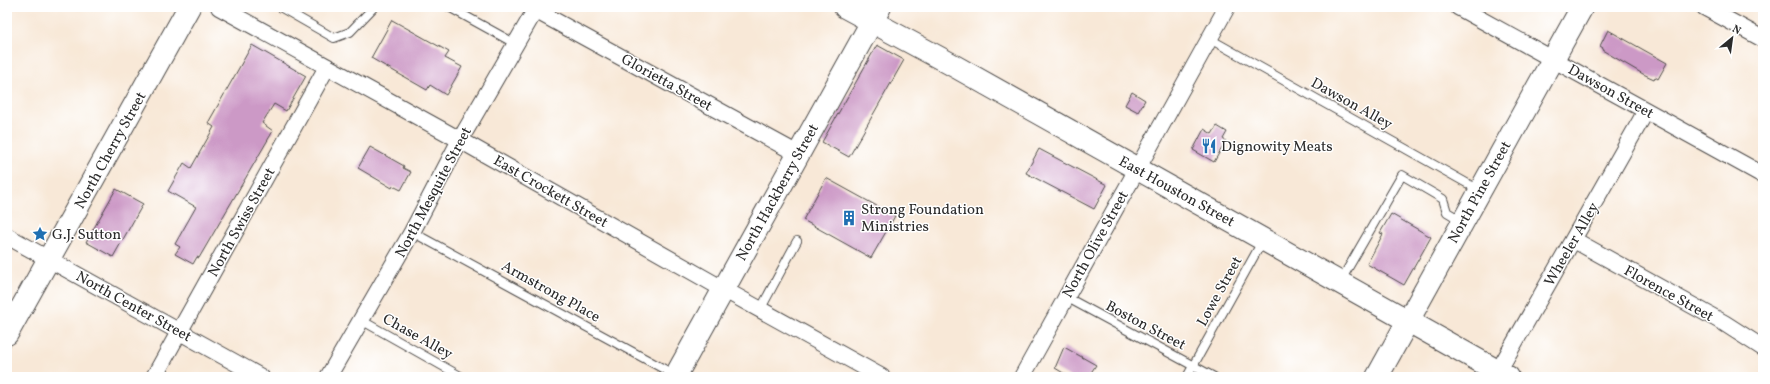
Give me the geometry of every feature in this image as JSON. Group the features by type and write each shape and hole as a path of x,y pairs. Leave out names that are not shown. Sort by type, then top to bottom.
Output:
{"main road":[{"name":"North Cherry Street","path":"7,334 189,7"},
{"name":"East Houston Street","path":"845,7 876,14 949,63 1264,239 1500,375"},
{"name":"North Pine Street","path":"1377,377 1552,58 1582,7"},
{"name":"North Hackberry Street","path":"675,376 876,14"}],"street":[{"name":"East Crockett Street","path":"219,7 460,140 760,310 882,377"},
{"name":"North Olive Street","path":"1022,377 1227,7"},
{"name":"Dawson Street","path":"1458,7 1763,175"},
{"path":"1704,7 1763,39"},
{"name":"North Mesquite Street","path":"328,377 412,232 460,140 536,9"},
{"name":"Glorietta Street","path":"536,9 798,154"},
{"name":"North Swiss Street","path":"154,377 327,67"},
{"name":"Wheeler Alley","path":"1500,375 1646,111"},
{"name":"North Center Street","path":"7,236 261,377"},
{"name":"Florence Street","path":"1574,240 1724,323 1763,348"}],"lane":[{"path":"280,7 334,38 350,32 374,7"},
{"path":"450,7 516,44"},
{"name":"Dawson Alley","path":"1210,39 1480,191"},
{"path":"1339,282 1402,175 1443,199 1447,212 1463,222"},
{"name":"Armstrong Place","path":"412,232 675,376"},
{"name":"Lowe Street","path":"1187,377 1264,239"},
{"path":"760,310 798,241"},
{"name":"Boston Street","path":"1066,297 1214,377"},
{"name":"Chase Alley","path":"361,320 462,377"}],"building":[{"path":"392,20 449,52 445,58 462,67 446,95 430,85 427,90 371,58"},
{"path":"1608,30 1667,63 1658,79 1655,77 1654,79 1643,74 1602,50 1603,48 1600,46"},
{"path":"252,45 306,76 286,111 274,104 262,123 273,131 199,258 197,257 193,264 175,254 180,247 175,244 196,207 168,191 184,163 191,168 214,127 208,123"},
{"path":"877,45 904,60 849,157 822,142"},
{"path":"1132,92 1145,100 1138,112 1125,105"},
{"name":"Dignowity Meats","path":"1217,126 1227,132 1223,139 1226,141 1214,162 1193,150 1204,129 1212,134"},
{"path":"370,147 404,166 403,168 411,172 401,190 393,186 392,188 358,168"},
{"path":"1039,149 1107,185 1094,209 1026,173"},
{"name":"Strong Foundation Ministries","path":"826,178 895,216 871,258 803,220"},
{"path":"116,189 143,204 113,257 86,242"},
{"path":"1391,214 1431,237 1404,285 1367,264 1383,234 1380,233"},
{"path":"1064,347 1096,365 1088,377 1070,377 1055,368"}],"place":[{"name":"Dignowity Meats","path":"1209,146"},
{"name":"Strong Foundation Ministries","path":"849,218"},
{"name":"G.J. Sutton","path":"40,234"}]}
